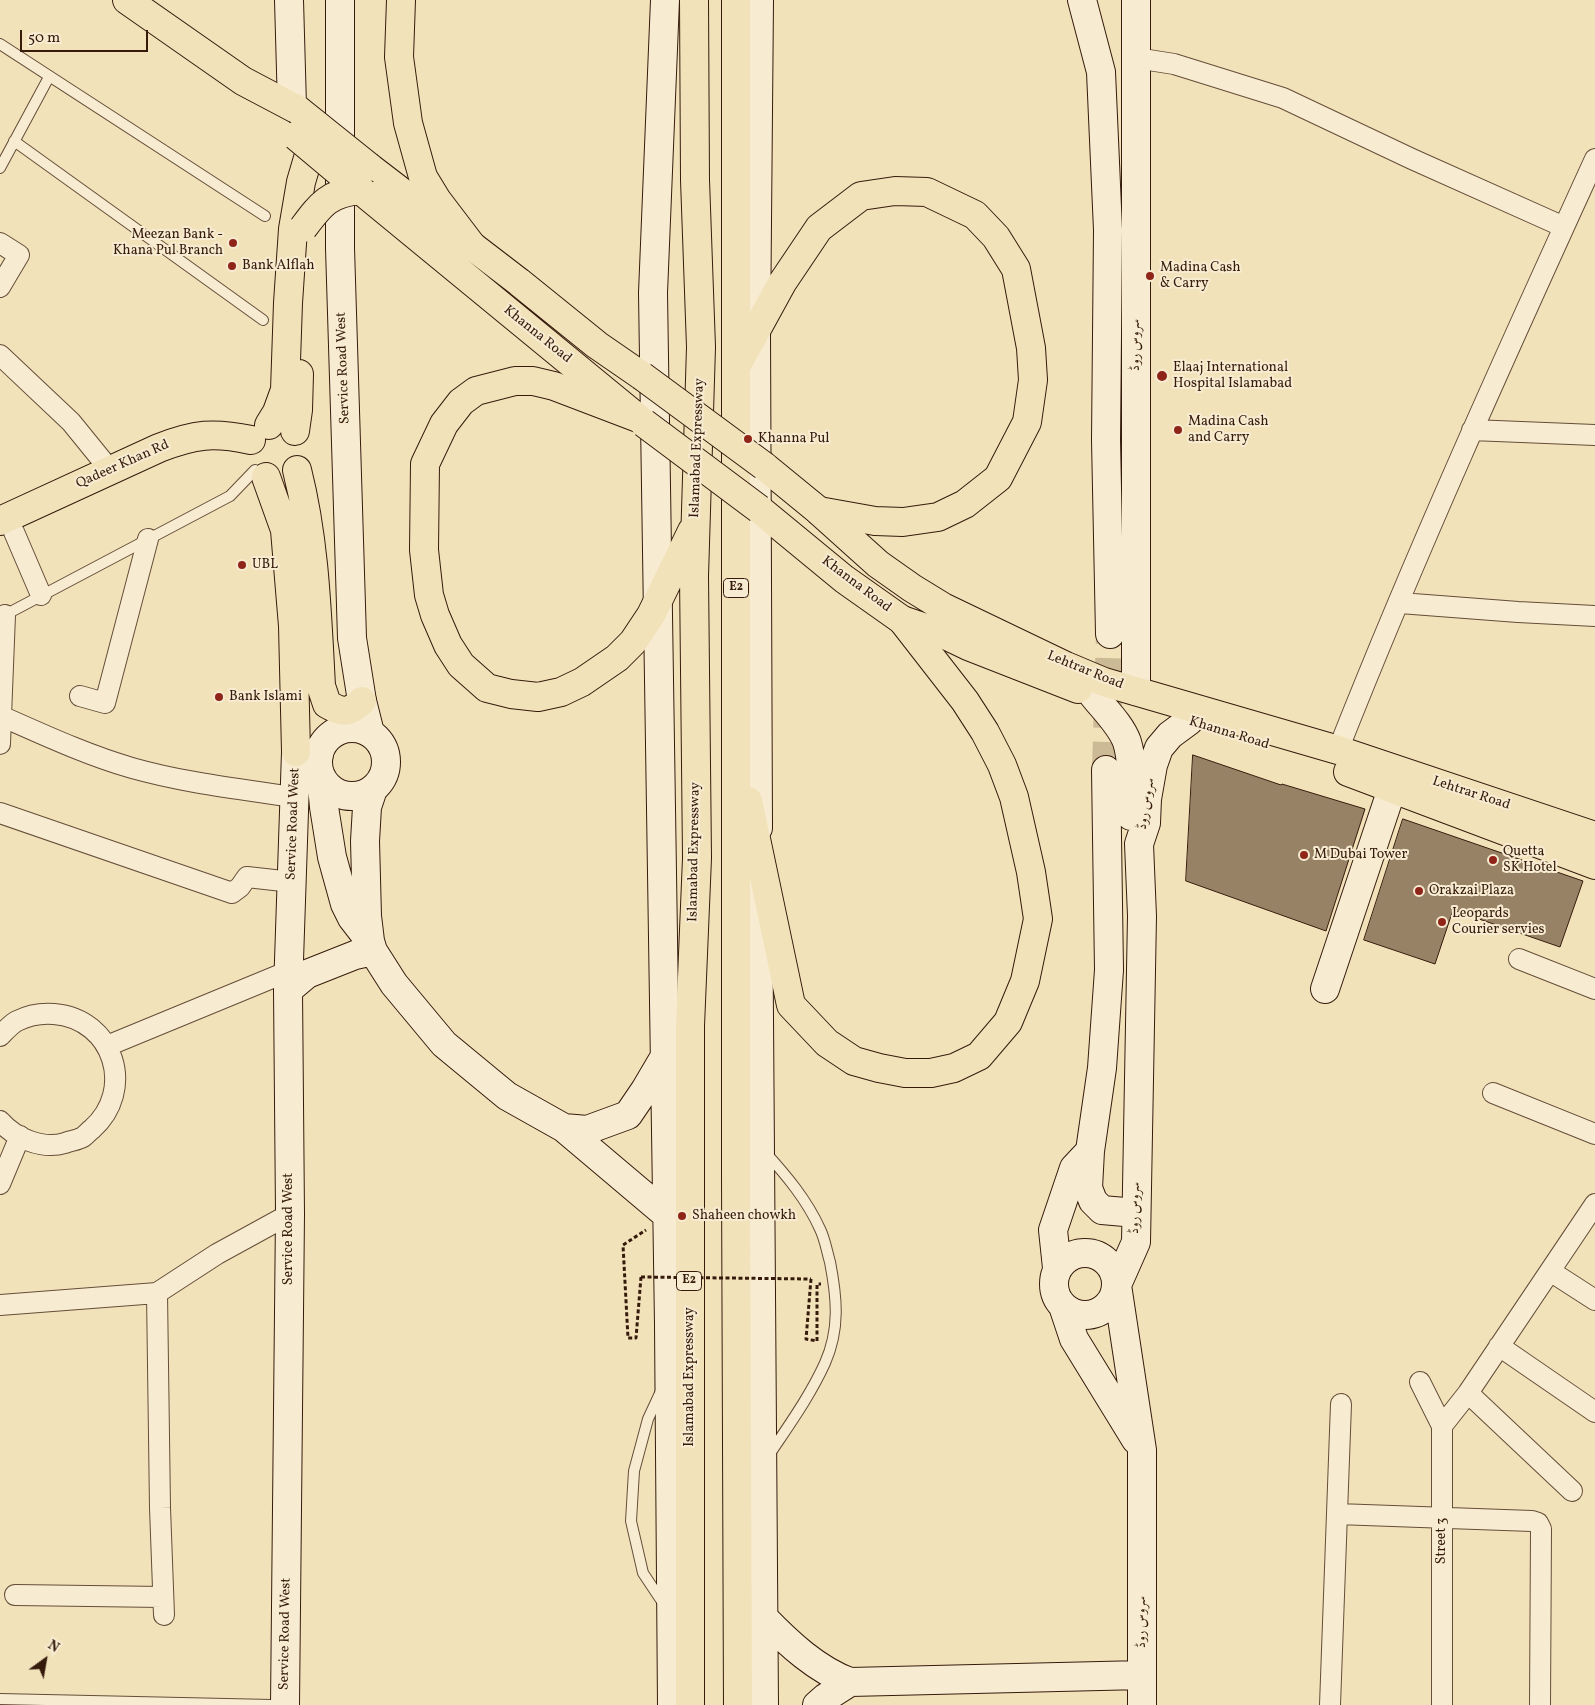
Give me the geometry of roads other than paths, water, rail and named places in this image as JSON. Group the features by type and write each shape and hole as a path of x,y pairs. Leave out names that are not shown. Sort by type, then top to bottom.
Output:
{"main road":[{"name":"Khanna Road","path":"128,0 244,81 299,125 641,420 759,509 844,579 902,620 943,634 1061,684 1144,707 1334,767 1595,865"},
{"path":"402,0 399,57 408,123 423,177 437,200 472,246"},
{"path":"681,0 694,13"},
{"name":"E2","path":"736,0 738,1705"},
{"name":"Islamabad Expressway","path":"690,1705 690,1026 697,858 694,576 702,347 695,180 694,13"},
{"name":"Khanna Road","path":"299,125 364,183 472,246 597,345 642,376"},
{"path":"299,125 301,182 293,229 285,390 258,453 285,530 293,626 294,704 312,761"},
{"path":"295,431 298,410 303,228 318,208 330,197 350,191 364,183"},
{"path":"736,367 782,283 819,228 861,196 895,191 927,192 975,215 996,237 1016,269 1031,348 1033,380 1027,422 998,478 965,504 938,517 903,522 875,521 819,511"},
{"name":"Lehtrar Road","path":"642,376 764,466 819,511 878,564 943,607 1066,666 1104,682 1338,750 1595,836"},
{"path":"641,420 554,386 533,381 515,381 476,391 461,402 444,424 425,464 424,550 429,595 448,646 461,665 487,688 511,694 538,697 561,692 582,682 617,658 633,642 646,624 696,524"},
{"path":"278,424 287,426 295,431 300,438 304,454 302,463 297,470 291,475 274,479 258,453 278,424"},
{"name":"Qadeer Khan Rd","path":"5,531 110,470 191,436 211,434 232,436 258,453"},
{"name":"Qadeer Khan Rd","path":"5,531 168,460 200,451 258,453"},
{"path":"297,470 308,515 314,569 321,686 327,704 336,709 345,712 353,709 362,701"},
{"path":"736,736 791,1005 827,1043 854,1061 879,1068 905,1073 931,1073 954,1068 979,1056 1008,1022 1025,980 1038,919 1031,872 1014,797 1002,765 985,732 965,701 902,620"}],"street":[{"path":"290,0 299,125"},
{"name":"Service Road West","path":"340,0 340,248 348,543 352,638 362,701 370,734"},
{"path":"665,0 652,293 665,1056 672,1705"},
{"path":"759,0 756,332 764,1705"},
{"path":"1082,0 1102,82 1108,230 1106,440 1110,634"},
{"name":"سروس روڈ","path":"1136,0 1136,691"},
{"path":"1136,58 1174,64 1283,98 1412,159 1564,227"},
{"path":"1338,750 1472,430 1595,159"},
{"path":"0,243 19,255 0,286"},
{"path":"0,354 71,422 110,470"},
{"path":"1472,430 1595,436"},
{"path":"5,531 41,595"},
{"path":"80,696 105,703 148,539"},
{"path":"1400,603 1595,616"},
{"path":"0,744 3,616"},
{"path":"1093,694 1115,722 1126,741 1131,770 1131,822 1139,844"},
{"path":"2,716 72,748 133,768 202,784 293,797"},
{"name":"سروس روڈ","path":"1142,1705 1142,1450 1117,1285 1136,1242 1142,916 1139,844 1146,823 1147,799 1153,765 1160,748 1170,735 1188,721"},
{"path":"366,949 367,916 364,841 368,807 373,790 385,772 386,761 384,750 378,741 370,734 354,729 339,731 330,737 312,761 324,807 332,856 344,904 366,949 444,1044 507,1096 564,1128 667,1215"},
{"path":"312,761 327,785 334,791 354,796 373,790"},
{"name":"Service Road West","path":"286,1705 290,1214 295,978 292,882 293,797 312,761"},
{"path":"1106,770 1109,970 1102,1068 1090,1151 1088,1188 1094,1201 1102,1210 1136,1213"},
{"path":"1325,989 1392,789"},
{"path":"0,813 232,893 240,887 247,877 292,882"},
{"path":"108,1046 295,978 366,949"},
{"path":"1519,959 1595,989"},
{"path":"0,1036 17,1021 42,1013 67,1015 91,1027 108,1046 116,1071 114,1097 102,1120 83,1137 58,1145 32,1143 9,1131 0,1121"},
{"path":"564,1128 587,1130 628,1115 646,1090 665,1056"},
{"path":"1493,1093 1595,1134"},
{"path":"0,1184 20,1136"},
{"path":"1090,1151 1074,1168 1053,1230 1057,1268 1053,1282 1055,1296 1064,1308 1074,1339 1142,1450"},
{"path":"1442,1426 1468,1393 1595,1204"},
{"path":"0,1305 158,1293 217,1254 290,1214"},
{"path":"1057,1268 1067,1258 1079,1253 1093,1254 1106,1260 1114,1271 1117,1285 1113,1299 1104,1310 1091,1316 1076,1315 1064,1308"},
{"path":"1550,1271 1595,1300"},
{"path":"15,1595 164,1606 160,1508 158,1293"},
{"path":"1498,1346 1595,1412"},
{"name":"Street 3","path":"1420,1382 1442,1426 1442,1705"},
{"path":"1468,1393 1572,1491"},
{"path":"1330,1705 1340,1404"},
{"path":"1337,1514 1532,1521 1538,1523 1541,1529 1540,1705"},
{"path":"764,1618 804,1655 839,1678 850,1682 1142,1675"},
{"path":"817,1705 850,1682"}],"lane":[{"path":"0,44 265,216"},
{"path":"0,168 49,77"},
{"path":"14,141 262,320"},
{"path":"3,616 230,496 258,453"},
{"path":"760,1148 782,1171 797,1191 821,1230 835,1285 837,1301 835,1328 825,1362 807,1397 763,1464"},
{"path":"669,1374 648,1419 634,1471 631,1521 643,1573 671,1615"},
{"path":"0,1699 17,1702 272,1705"}],"tunnel":[{"path":"1106,770 1110,634"}],"place":[{"name":"Meezan Bank - Khana Pul Branch","path":"233,243"},
{"name":"Bank Alflah","path":"232,266"},
{"name":"Madina Cash & Carry","path":"1150,276"},
{"name":"Elaaj International Hospital Islamabad","path":"1162,376"},
{"name":"Madina Cash and Carry","path":"1178,430"},
{"name":"Khanna Pul","path":"748,439"},
{"name":"UBL","path":"242,565"},
{"name":"Bank Islami","path":"219,697"},
{"name":"M Dubai Tower","path":"1304,855"},
{"name":"Quetta SK Hotel","path":"1493,860"},
{"name":"Orakzai Plaza","path":"1419,891"},
{"name":"Leopards Courier servies","path":"1442,922"},
{"name":"Shaheen chowkh","path":"682,1216"}]}
